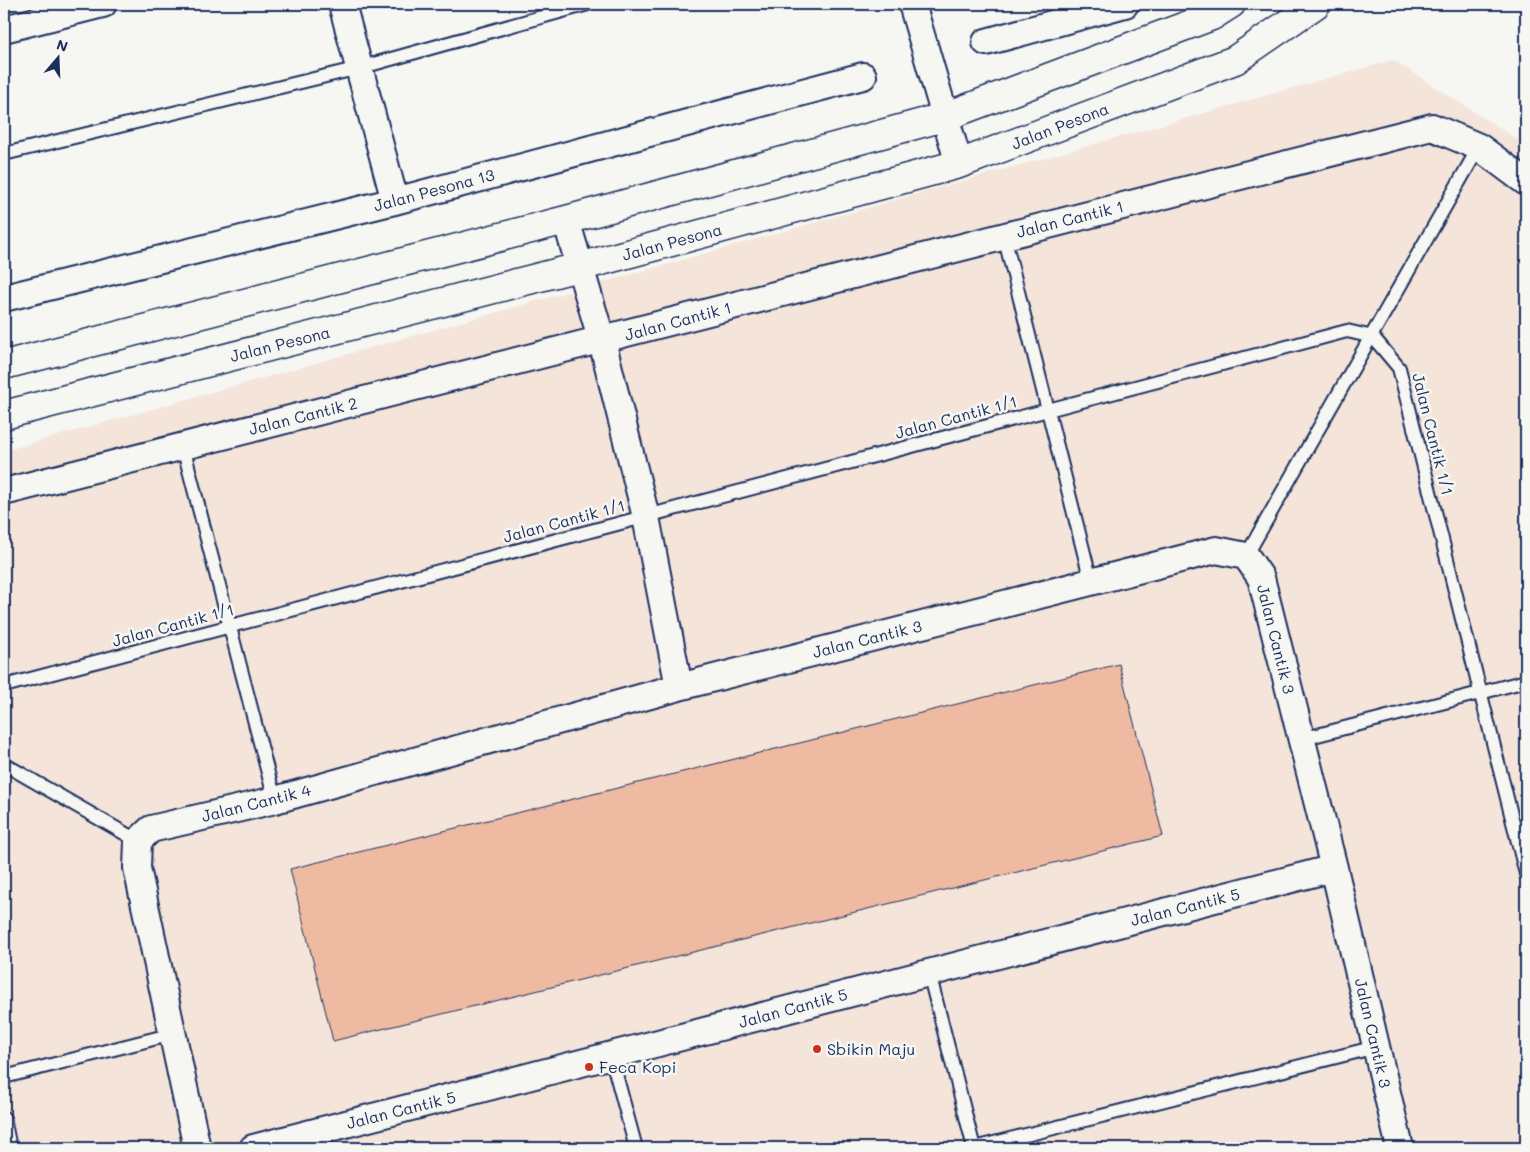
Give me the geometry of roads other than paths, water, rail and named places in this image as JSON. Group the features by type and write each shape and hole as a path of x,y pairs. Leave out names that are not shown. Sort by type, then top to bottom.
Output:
{"street":[{"path":"4,29 103,4"},
{"path":"342,4 395,201"},
{"path":"912,4 959,164"},
{"path":"986,42 1125,4"},
{"path":"4,365 566,220 944,117 1212,16 1231,4"},
{"name":"Jalan Pesona","path":"4,416 579,267 959,164 1235,60 1316,4"},
{"name":"Jalan Pesona 13","path":"4,298 395,201 863,76"},
{"name":"Jalan Cantik 1","path":"602,341 1432,127 1479,147 1526,182"},
{"path":"566,220 602,341 646,517 679,687"},
{"name":"Jalan Cantik 2","path":"4,492 602,341"},
{"name":"Jalan Cantik 3","path":"679,687 1216,550 1246,556 1261,578 1334,868 1400,1148"},
{"name":"Jalan Cantik 4","path":"138,841 151,829 275,800 679,687"},
{"path":"138,841 137,868 197,1148"},
{"name":"Jalan Cantik 5","path":"253,1148 1334,868"}],"lane":[{"path":"4,154 359,68 588,4"},
{"path":"1246,556 1373,337 1479,147"},
{"path":"1004,236 1091,581"},
{"name":"Jalan Cantik 1/1","path":"4,686 1347,331 1373,337 1399,368 1526,874"},
{"path":"183,446 275,800"},
{"path":"1302,739 1526,681"},
{"path":"4,764 138,841"},
{"path":"929,973 974,1148 1376,1047"},
{"path":"4,1077 173,1034"},
{"path":"611,1056 636,1148"},
{"path":"4,1118 10,1148"}],"place":[{"name":"Sbikin Maju","path":"817,1049"},
{"name":"Feca Kopi","path":"589,1067"}]}
